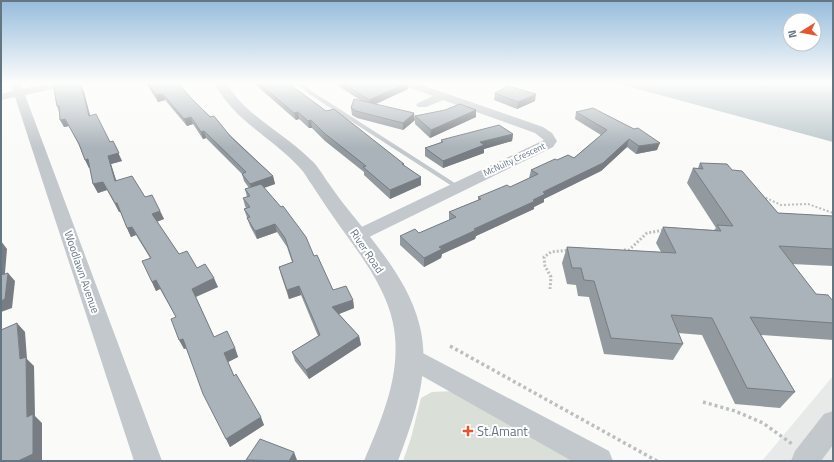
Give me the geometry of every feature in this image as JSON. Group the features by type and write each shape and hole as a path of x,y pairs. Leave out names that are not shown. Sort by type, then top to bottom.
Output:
{"street":[{"name":"Woodlawn Avenue","path":"23,105 148,461"},
{"name":"River Road","path":"237,105 306,165 357,236 390,285 400,304 406,325 409,357 408,377 403,400 381,461"},
{"name":"McNulty Crescent","path":"357,236 548,144 551,141 550,138 539,130 466,105"},
{"path":"409,357 598,461"},
{"path":"807,458 833,423"}],"lane":[{"path":"328,105 457,187"}],"path":[{"path":"759,195 781,205 808,204 833,213"},
{"path":"622,250 629,250 647,233 670,230"},
{"path":"550,289 550,277 545,266 544,257 551,252 575,250"},
{"path":"450,346 657,461"},
{"path":"703,402 735,411 763,423 807,458"}],"shaded area":[{"path":"695,105 833,105 833,142"},
{"path":"833,376 833,461 762,461"},
{"path":"455,391 574,461 403,461 411,438 421,398 432,392"}],"building":[{"path":"57,105 86,105 89,116 96,114 110,142 113,141 119,153 108,156 115,181 132,176 145,197 152,195 160,211 152,214 179,254 187,251 197,268 205,264 214,278 192,289 214,337 227,331 235,348 224,353 234,376 236,374 261,417 226,439 203,394 183,339 179,340 171,319 176,317 156,280 152,282 142,261 151,258 132,227 127,228 117,203 115,203 103,182 93,184 88,159 85,160 79,144 65,119 60,120 59,106"},
{"path":"172,105 198,105 210,117 214,116 231,137 273,176 250,184 242,174 246,172 204,131 201,132 191,117 184,119"},
{"path":"284,105 317,105 326,111 334,109 404,164 402,164 421,177 390,190 363,167 366,166 324,133 311,120 308,121 298,112 294,113"},
{"path":"352,105 378,105 414,113 403,123 356,111 351,108"},
{"path":"461,105 476,110 431,130 415,116 445,110"},
{"path":"593,108 634,129 638,128 660,143 639,146 629,139 603,163 543,192 545,194 533,200 535,201 439,247 442,249 424,258 400,236 415,229 419,233 456,217 449,212 481,199 478,197 507,185 510,187 538,174 531,170 555,159 557,160 568,155 574,158 607,130 576,112"},
{"path":"499,125 513,134 480,142 484,145 443,161 425,148 443,142 441,140"},
{"path":"700,163 727,164 732,170 742,171 778,213 833,216 833,249 779,246 816,294 828,295 833,301 833,323 750,317 795,392 747,388 712,318 671,315 683,344 611,338 594,281 584,280 581,268 572,268 567,247 676,253 663,227 721,231 717,225 733,226 693,168 703,169"},
{"path":"261,184 281,207 283,206 306,237 314,256 317,255 333,290 346,286 353,300 332,307 359,336 306,370 292,352 320,335 299,286 287,290 279,267 293,262 285,238 275,224 255,231 247,218 250,217 244,209 250,207 243,198 250,196 245,189"},
{"path":"8,273 5,299 1,301 1,275"},
{"path":"17,323 20,359 26,357 27,417 33,414 33,454 18,461 1,461 1,330"},
{"path":"260,439 294,452 289,461 246,460"}],"place":[{"name":"St.Amant","path":"468,431"}]}
